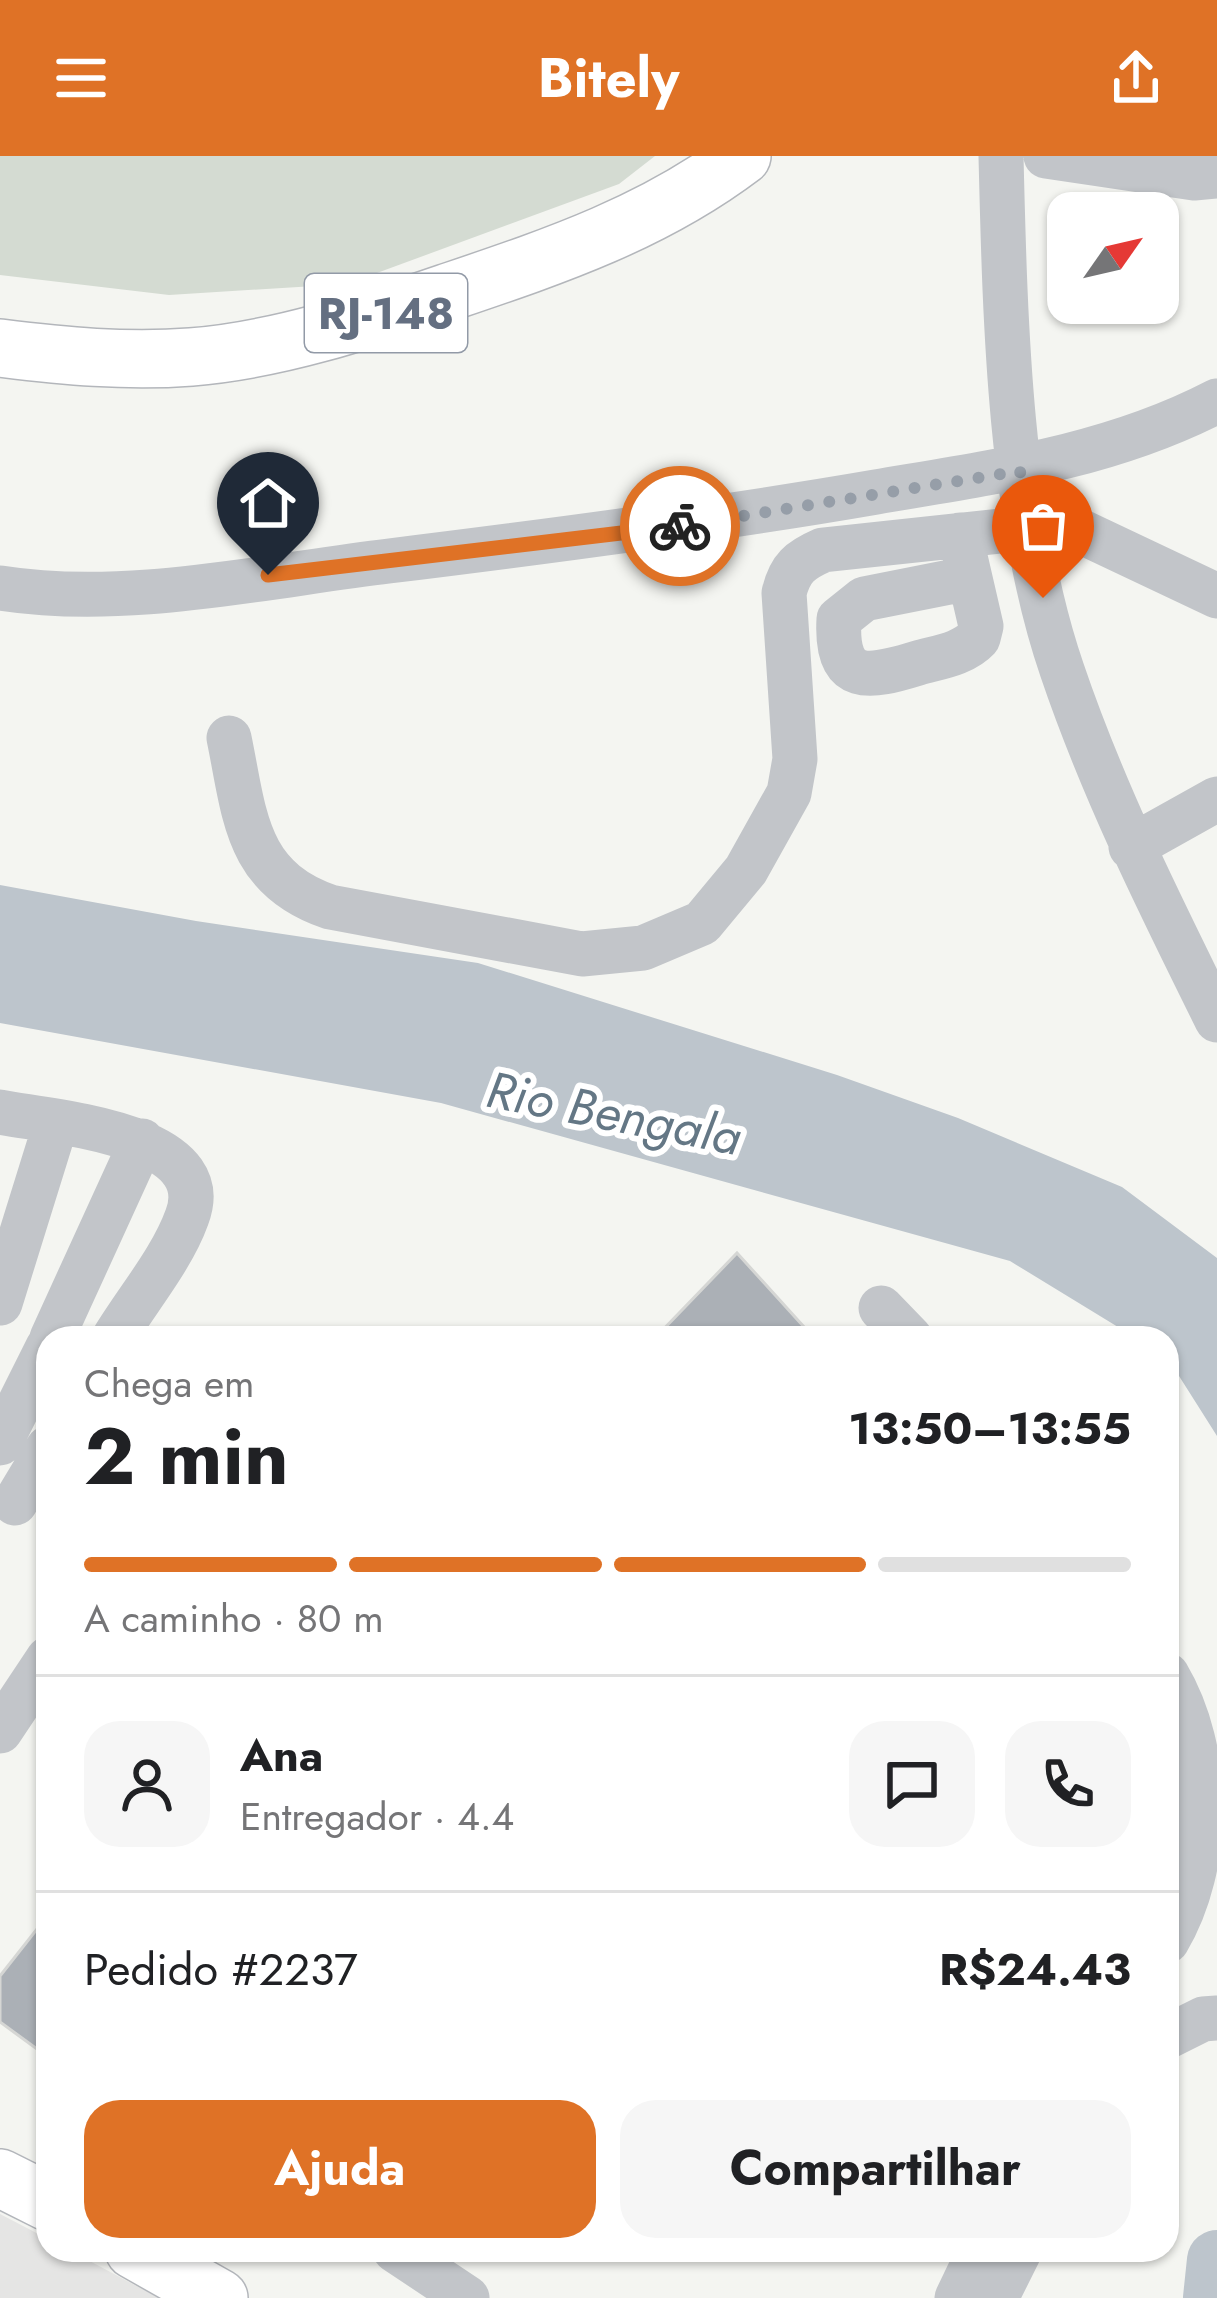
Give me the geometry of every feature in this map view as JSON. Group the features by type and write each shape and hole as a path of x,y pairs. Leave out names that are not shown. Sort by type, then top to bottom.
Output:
{"main road":[{"name":"RJ-148","path":"0,348 86,359 190,357 265,346 395,310 598,242 698,189 742,156"},
{"path":"155,2262 219,2298"}],"street":[{"path":"1001,156 1025,501 1061,667 1131,847 1217,1019"},
{"path":"1046,156 1194,178 1217,176"},
{"path":"229,738 249,836 268,869 296,896 330,907 582,953 643,948 703,922 746,870 789,793 795,759 784,592 788,574 802,559 824,550 965,557 1025,501 1102,448 1217,401"},
{"path":"0,588 43,595 177,586 682,525 1025,501 1217,596"},
{"path":"1131,847 1217,799"},
{"path":"0,1112 142,1141 172,1156 189,1185 188,1215 121,1326"},
{"path":"0,1304 56,1124"},
{"path":"57,1326 142,1141"},
{"path":"0,1443 36,1371"},
{"path":"21,1506 36,1474"},
{"path":"0,1731 36,1677"},
{"path":"1179,1700 1193,1730 1199,1801 1195,1870 1179,1921"},
{"path":"1179,2031 1203,2018 1217,2018"},
{"path":"413,2262 467,2298"},
{"path":"957,2298 974,2262"},
{"path":"996,2298 1014,2262"}],"shaded area":[{"path":"0,156 655,156 619,184 347,284 169,295 0,275"},
{"path":"0,2214 36,2233 36,2262 92,2262 159,2298 0,2298"}],"water":[{"path":"0,885 196,921 478,963 837,1075 958,1118 1122,1187 1217,1258 1217,1436 1179,1376 1179,1326 1116,1326 1010,1261 441,1103 0,1023"}],"building":[{"path":"737,1253 803,1326 667,1326"},
{"path":"36,1930 36,2048 0,2022 0,1976"}],"waterway":[{"name":"Rio Bengala","path":"1213,2298 1217,2260"}],"way so far":[{"path":"680,526 1020,471 1043,598"}],"route":[{"path":"268,575 680,526"}]}
